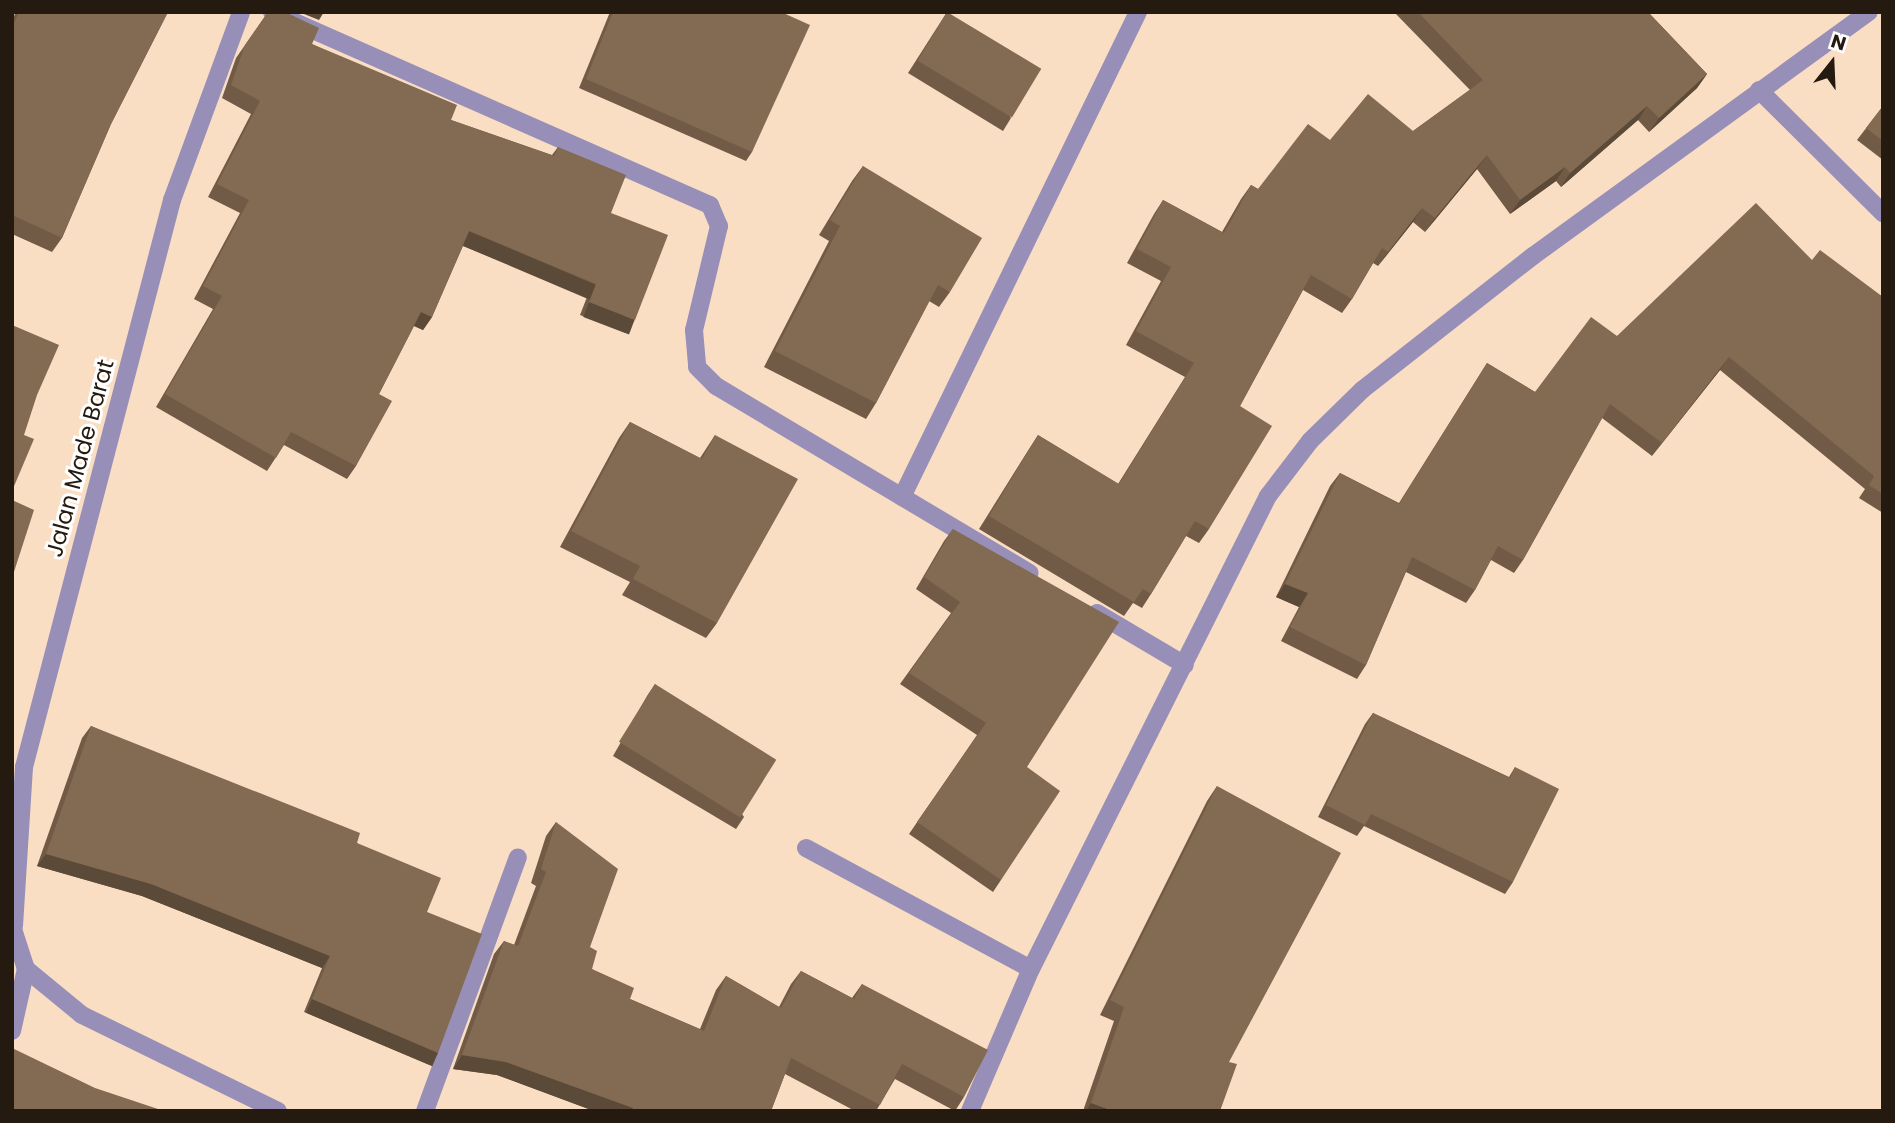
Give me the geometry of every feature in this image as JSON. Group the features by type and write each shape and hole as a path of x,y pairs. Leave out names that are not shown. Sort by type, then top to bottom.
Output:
{"street":[{"name":"Jalan Made Barat","path":"26,970 13,926 24,767 172,200 241,12"},
{"path":"272,12 710,205 719,226 694,330 697,367 716,386 1043,581"},
{"path":"902,497 1138,12"},
{"path":"970,1111 1031,969 1268,496 1310,442 1430,335 1759,90 1869,12"},
{"path":"1759,90 1883,213"},
{"path":"1079,602 1185,664"},
{"path":"806,848 1031,969"},
{"path":"425,1111 518,857"},
{"path":"12,1031 26,970 82,1015 278,1111"}],"building":[{"path":"19,12 168,12 111,124 62,238 12,215 12,28"},
{"path":"268,12 285,12 319,28 312,44 457,105 451,120 554,156 558,147 626,175 611,213 668,235 635,320 589,302 596,284 469,231 432,317 421,312 379,394 392,401 356,466 291,432 276,458 165,394 222,296 203,286 249,200 217,184 260,101 231,85 245,45"},
{"path":"613,12 781,12 810,25 752,152 586,79"},
{"path":"947,12 1041,69 1012,118 918,61"},
{"path":"1418,12 1648,12 1707,74 1659,118 1647,106 1570,173 1565,167 1520,200 1487,155 1435,218 1422,208 1388,252 1382,248 1352,299 1311,275 1240,406 1272,426 1209,529 1195,521 1151,594 1143,589 1134,602 989,516 1038,435 1119,484 1194,363 1136,331 1171,267 1137,249 1163,200 1224,233 1251,185 1258,189 1308,124 1330,140 1368,94 1413,131 1483,80"},
{"path":"1883,106 1883,141 1866,128"},
{"path":"863,166 982,238 950,292 938,285 876,403 775,351 840,226 830,220"},
{"path":"1756,203 1812,260 1820,250 1883,297 1883,494 1869,485 1874,476 1729,357 1662,443 1610,404 1523,560 1498,546 1475,590 1412,557 1366,665 1290,627 1308,593 1285,584 1340,473 1399,504 1487,363 1535,392 1591,317 1617,336"},
{"path":"12,325 59,345 37,395 24,435 34,439 12,491"},
{"path":"630,422 702,459 715,435 798,479 717,623 633,579 640,566 571,531"},
{"path":"12,500 34,510 12,578"},
{"path":"953,529 1119,622 1027,767 1060,791 1001,880 917,822 986,723 909,673 960,602 924,577"},
{"path":"655,684 776,760 740,817 619,742"},
{"path":"1373,713 1510,778 1515,767 1559,789 1513,882 1371,814 1365,825 1326,805"},
{"path":"91,726 360,833 357,843 441,878 427,912 482,934 438,1053 312,999 330,956 151,884 46,854"},
{"path":"1217,786 1341,853 1229,1062 1237,1064 1220,1111 1113,1111 1091,1103 1124,1007 1110,1000"},
{"path":"556,822 618,869 590,947 597,951 592,969 634,988 630,999 704,1031 726,976 781,1008 801,971 854,999 862,984 988,1050 964,1097 902,1064 880,1105 791,1058 771,1111 632,1111 633,1108 506,1062 462,1055 504,941 518,946 546,872 541,869"},
{"path":"12,1048 95,1088 164,1111 12,1111"}]}
